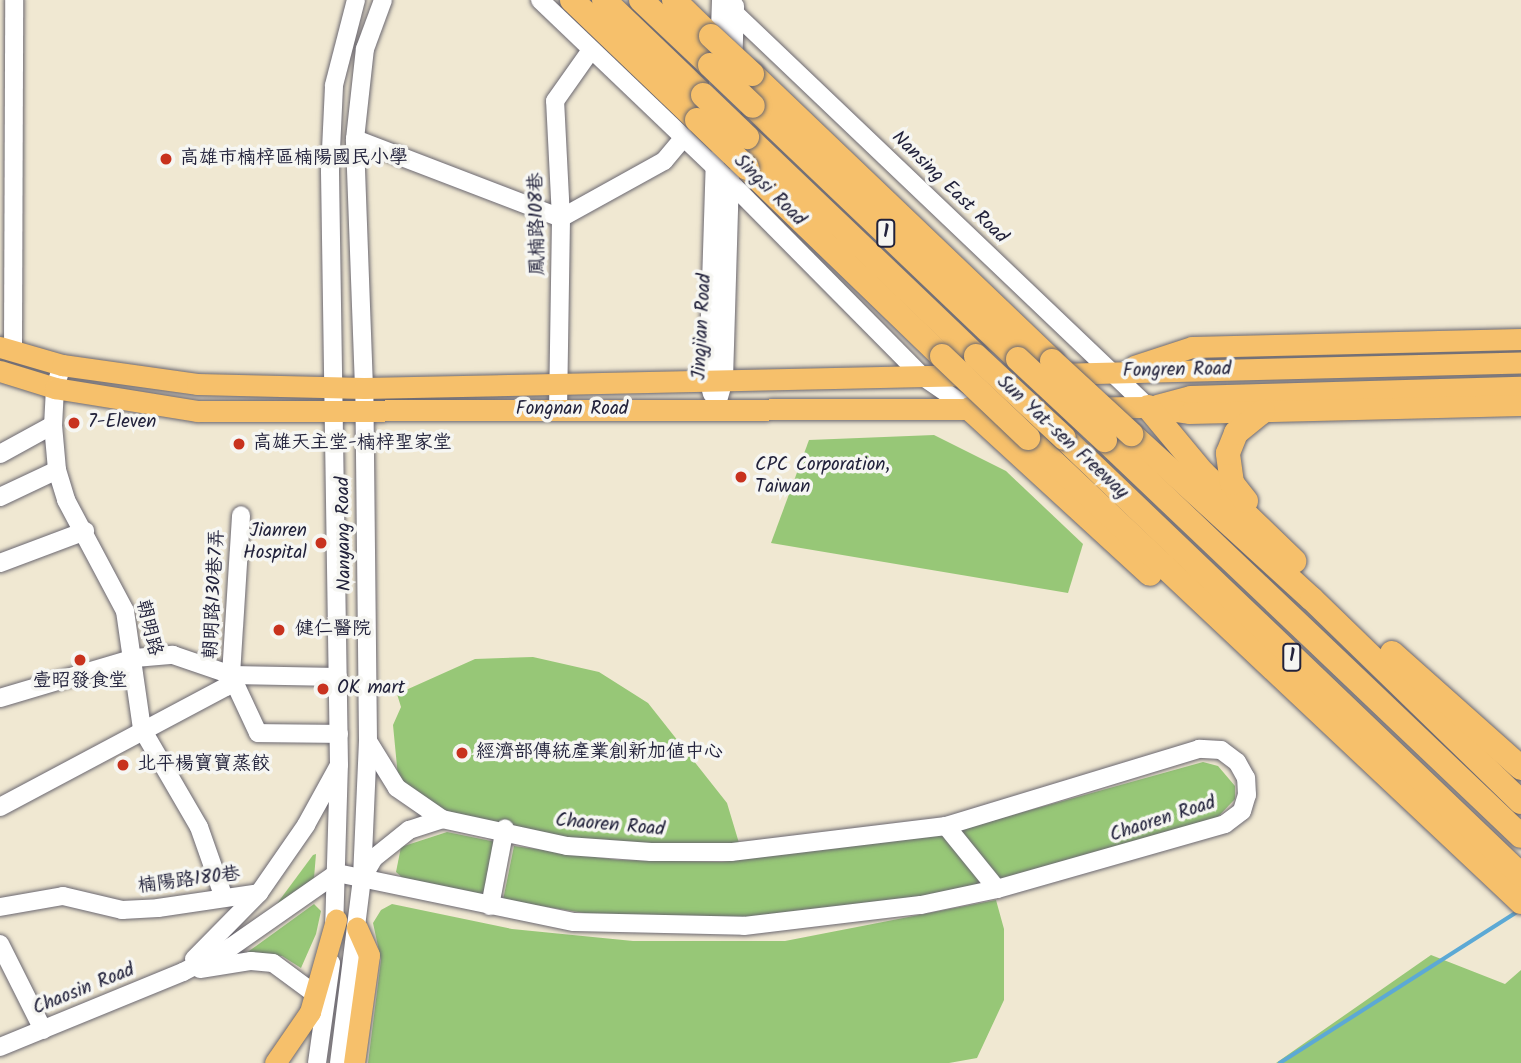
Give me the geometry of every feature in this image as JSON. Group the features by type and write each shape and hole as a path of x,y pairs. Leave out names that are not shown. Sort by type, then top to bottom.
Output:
{"highway":[{"path":"572,0 690,129 738,175 942,356 1520,901"},
{"name":"Sun Yat-sen Freeway","path":"604,0 1521,875"},
{"name":"Sun Yat-sen Freeway","path":"641,0 1521,836"},
{"path":"674,0 1052,361 1312,599 1521,802"},
{"path":"1148,407 1203,473 1322,588 1521,768"},
{"path":"970,409 1310,717 1452,838"},
{"path":"1263,411 1236,433 1228,453 1229,474 1239,493 1322,588"}],"main road":[{"name":"Fongren Road","path":"1113,374 1192,347 1521,339"},
{"name":"Fongnan Road","path":"7,349 62,365 197,384 334,388 716,379 1113,374"},
{"name":"Fongren Road","path":"1113,374 1521,363"},
{"name":"Fongnan Road","path":"0,371 55,388 197,411 334,414 1148,407"},
{"name":"Fongren Road","path":"1148,407 1190,396 1521,387"},
{"name":"Fongren Road","path":"1148,407 1189,413 1521,405"},
{"path":"275,1063 322,998 336,920"},
{"path":"355,1063 369,955 357,928"}],"street":[{"path":"7,349 7,186 14,0"},
{"name":"Nanyang Road","path":"336,920 339,734 330,183 334,85 356,0"},
{"name":"Nanyang Road","path":"339,1063 362,878 368,741 364,388 355,139 365,49 383,0"},
{"name":"Singsi Road","path":"540,0 591,50 690,129 715,166 738,175 922,376 970,409"},
{"name":"Jingjian Road","path":"715,411 715,166 728,3"},
{"name":"Jingjian Road","path":"716,379 738,175 728,3"},
{"name":"Nansing East Road","path":"728,3 1148,407"},
{"name":"鳳楠路108巷","path":"558,410 561,218 555,101 591,50"},
{"path":"355,139 561,218 664,161 690,129"},
{"name":"朝明路","path":"62,365 55,388 53,425 57,470 66,500 85,531 125,611 135,659 142,729 199,827 224,898"},
{"path":"0,454 53,425"},
{"path":"0,497 57,470"},
{"name":"朝明路130巷7弄","path":"231,675 241,515"},
{"path":"0,563 85,531"},
{"path":"0,698 135,659 190,657 231,675 338,677"},
{"path":"2,803 142,729 223,691 231,675"},
{"path":"231,675 262,734 339,734"},
{"name":"Chaoren Road","path":"337,873 575,922 744,926 909,907 997,889 1225,824 1242,811 1247,795 1246,778 1237,762 1221,750 1199,749 946,826 730,852 567,846 504,830 442,819 397,788 368,741"},
{"name":"Chaosin Road","path":"183,972 259,893 306,825 339,765"},
{"path":"362,878 389,844 409,830 442,819"},
{"path":"946,826 997,889"},
{"path":"490,906 504,830"},
{"name":"Chaosin Road","path":"0,1047 183,972 251,933 337,873"},
{"name":"楠陽路180巷","path":"0,907 55,897 122,910 259,893"},
{"path":"0,944 43,1030"},
{"name":"Chaosin Road","path":"183,972 264,961 286,970 322,998"},
{"path":"317,1063 324,1029 322,998"}],"green space":[{"path":"934,435 1006,471 1083,544 1068,593 771,543 809,440"},
{"name":"經濟部傳統產業創新加值中心","path":"533,657 599,672 648,703 727,803 739,843 655,846 569,838 476,821 431,805 398,777 393,725 401,707 397,694 475,659"},
{"path":"1203,762 1218,766 1235,786 1235,799 1215,820 998,880 959,830"},
{"path":"447,832 496,842 485,897 406,881 396,872 401,847"},
{"path":"943,833 984,883 915,899 735,920 622,919 503,900 514,846 618,860 722,862"},
{"path":"316,854 314,878 276,905 313,855"},
{"path":"996,900 1004,929 1004,1000 977,1058 949,1063 368,1063 381,960 373,923 381,910 392,904 512,929 633,941 785,941"},
{"path":"314,904 321,911 316,934 301,968 282,956 245,954"},
{"path":"1431,955 1505,984 1521,970 1521,1063 1276,1063"}],"waterway":[{"path":"1280,1063 1517,912"}],"place":[{"name":"高雄市楠梓區楠陽國民小學","path":"166,159"},
{"name":"7-Eleven","path":"74,423"},
{"name":"高雄天主堂-楠梓聖家堂","path":"239,444"},
{"name":"CPC Corporation, Taiwan","path":"741,477"},
{"name":"Jianren Hospital","path":"321,543"},
{"name":"健仁醫院","path":"279,630"},
{"name":"壹昭發食堂","path":"80,660"},
{"name":"OK mart","path":"323,689"},
{"name":"經濟部傳統產業創新加值中心","path":"462,753"},
{"name":"北平楊寶寶蒸餃","path":"123,765"}]}
